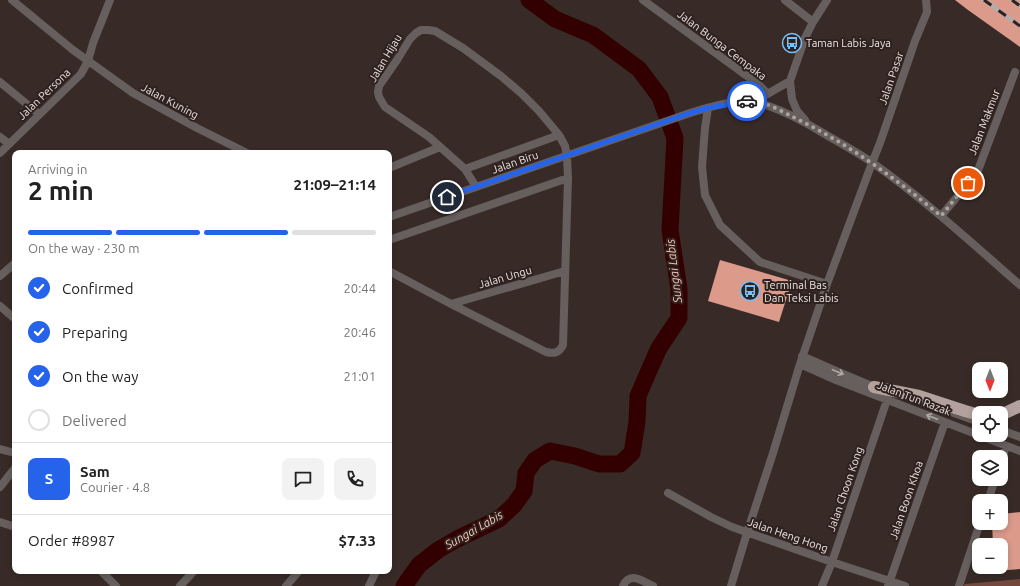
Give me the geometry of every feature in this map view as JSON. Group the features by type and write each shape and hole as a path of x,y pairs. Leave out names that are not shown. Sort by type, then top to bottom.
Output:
{"highway":[{"path":"874,387 920,396 972,413"},
{"path":"1008,411 1019,407"}],"street":[{"name":"Jalan Kuning","path":"12,0 88,61 133,93 197,128 241,150"},
{"name":"Jalan Persona","path":"0,153 80,74 88,61 110,0"},
{"name":"Jalan Bunga Cempaka","path":"643,0 752,79 768,94"},
{"path":"785,0 813,22"},
{"path":"808,124 797,111 792,99 790,81 805,38 813,22 828,0"},
{"name":"Jalan Pasar","path":"731,586 801,360 827,284 880,143 915,41 927,12 926,0"},
{"name":"Jalan Hijau","path":"476,187 465,169 428,137 385,107 379,97 379,86 410,39 421,30 434,31 463,48 521,93 559,134 568,156"},
{"name":"Jalan Makmur","path":"941,216 977,173 1015,72"},
{"path":"756,101 790,81"},
{"path":"0,82 39,114"},
{"path":"827,284 760,262 720,225 705,195 702,167 708,108 743,101 756,101 808,124 872,162 913,193 1020,285"},
{"name":"Jalan Biru","path":"392,216 708,108"},
{"path":"465,169 559,134"},
{"path":"0,137 9,144"},
{"path":"230,150 234,146"},
{"path":"392,167 440,147"},
{"path":"392,273 546,352 557,353 561,350 562,345 568,156"},
{"path":"392,239 568,178"},
{"path":"0,276 12,266"},
{"name":"Jalan Ungu","path":"451,304 565,270"},
{"path":"0,306 12,316"},
{"name":"Jalan Tun Razak","path":"801,360 836,371 874,387 972,420"},
{"name":"Jalan Tun Razak","path":"801,360 836,380 1020,451"},
{"name":"Jalan Choon Kong","path":"822,586 832,562 887,400"},
{"name":"Jalan Boon Khoa","path":"889,583 945,422"},
{"path":"1008,433 1020,437"},
{"path":"1005,450 1006,446"},
{"path":"0,448 12,452"},
{"path":"0,487 12,472"},
{"name":"Jalan Heng Hong","path":"668,493 711,517 747,533 889,583 906,586"},
{"path":"0,522 12,526"},
{"path":"959,586 978,530"},
{"path":"104,574 116,586"},
{"path":"180,586 191,574"},
{"path":"286,586 296,574"},
{"path":"369,586 375,574"},
{"path":"623,586 625,581 629,578 637,578 653,586"}],"shaded area":[{"path":"1020,579 1020,586 964,586 965,584"}],"building":[{"path":"955,0 1020,0 1020,47 968,10"},
{"name":"Terminal Bas Dan Teksi Labis","path":"720,260 792,281 779,322 708,301"},
{"path":"1020,512 1020,569 1008,570 1008,538 993,538 992,530 1008,530 1008,513"}],"waterway":[{"name":"Sungai Labis","path":"404,586 419,565 438,550 499,519 514,505 524,491 526,473 535,460 550,451 575,456 599,464 620,464 632,453 637,422 638,396 659,348 679,318 679,289 670,230 675,138 660,97 639,69 593,35 555,19 529,0"}],"railway":[{"path":"984,0 1020,26"},
{"path":"1012,0 1020,6"}],"way so far":[{"path":"747,101 756,101 808,124 872,162 941,216 968,183"}],"place":[{"name":"Taman Labis Jaya","path":"792,43"},
{"name":"Terminal Bas Dan Teksi Labis","path":"750,291"}],"route":[{"path":"447,197 690,113 747,101"}]}
